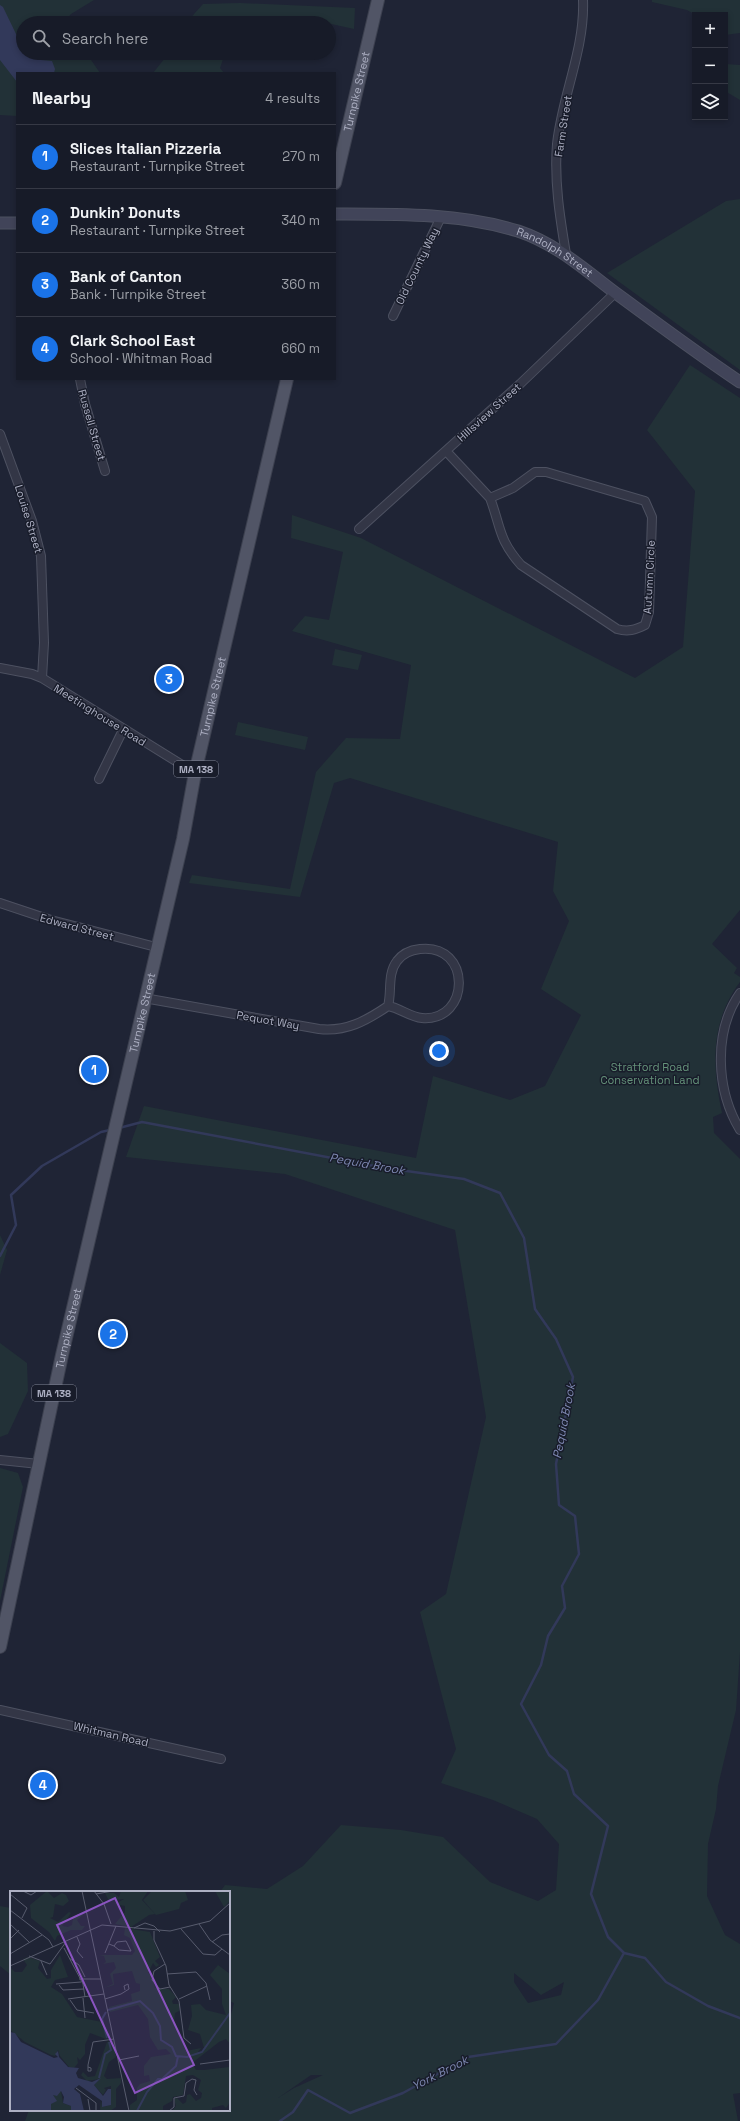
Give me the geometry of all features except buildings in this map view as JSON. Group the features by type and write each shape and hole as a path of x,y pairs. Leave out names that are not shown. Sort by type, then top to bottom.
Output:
{"main road":[{"name":"Turnpike Street","path":"336,179 378,0"},
{"name":"Randolph Street","path":"336,214 441,217 468,220 518,232 566,254 615,293 740,382"},
{"path":"2,226 16,224"},
{"name":"Turnpike Street","path":"0,1647 62,1355 144,998 183,839 195,773 287,380"}],"street":[{"name":"Farm Street","path":"566,254 560,217 556,168 557,143 582,31 583,0"},
{"name":"Old County Way","path":"393,316 441,217"},
{"name":"Hillsview Street","path":"360,529 520,384 615,293"},
{"name":"Russell Street","path":"80,380 85,404 97,438 105,471"},
{"name":"Louise Street","path":"0,434 32,521 41,556 44,643 42,678"},
{"name":"Autumn Circle","path":"446,451 490,498 501,538 509,552 520,565 617,629 625,631 635,630 645,625 649,612 652,517 645,501 546,472 535,472 513,488 490,498"},
{"name":"Meetinghouse Road","path":"0,668 32,674 42,678 123,730 195,773"},
{"path":"100,779 123,730"},
{"name":"Edward Street","path":"0,903 51,920 156,947"},
{"path":"426,948 446,955 453,963 460,979 460,987 454,1003 448,1010 433,1018 422,1018 388,1006 392,971 396,962 402,956 416,949 426,948"},
{"path":"740,993 729,1015 724,1037 721,1082 727,1102 740,1130"},
{"name":"Pequot Way","path":"144,998 329,1030 356,1025 388,1006"},
{"path":"0,1460 39,1464"},
{"name":"Whitman Road","path":"0,1710 221,1759"}],"green space":[{"path":"0,0 94,0 69,16 16,16 16,60 91,60 99,72 16,72 16,116 0,115"},
{"path":"652,0 740,0 740,33 728,35 728,12 692,13 687,10 652,2"},
{"path":"240,3 355,8 354,29 336,25 336,16 192,16 203,4"},
{"path":"163,60 223,60 220,68 223,72 154,72"},
{"path":"728,64 740,65 740,100 728,93"},
{"path":"740,199 740,370 607,273 726,201"},
{"name":"Stratford Road Conservation Land","path":"690,365 740,398 740,910 712,944 737,968 734,973 740,977 740,982 730,997 718,1029 715,1062 716,1079 722,1113 713,1117 714,1133 740,1159 740,1652 736,1710 718,1786 716,1809 708,1844 707,1896 725,1935 740,1944 740,2093 733,2094 738,2121 25,2121 29,2111 230,2111 230,2018 234,2003 230,2001 230,1891 221,1891 225,1885 267,1889 303,1866 341,1825 401,1830 443,1837 490,1882 538,1901 556,1890 559,1844 537,1819 493,1800 441,1783 456,1749 420,1612 446,1594 486,1417 455,1230 285,1174 126,1157 144,1106 416,1158 433,1076 510,1100 545,1086 581,1015 541,989 569,921 553,891 558,842 350,778 334,783 300,897 189,883 192,875 290,889 316,772 346,738 400,739 411,665 292,631 305,616 329,620 343,552 291,538 292,515 361,538 635,678 683,647 695,491 647,430","holes":["514,1973 541,1995 564,1982 561,1995 528,2003 514,1982","311,2075 323,2075 294,2088 278,2098"]},
{"path":"335,649 362,655 358,670 332,665"},
{"path":"238,722 308,737 305,750 235,735"},
{"path":"0,1235 7,1250 0,1275"},
{"path":"0,1343 27,1363 28,1391 8,1434 0,1437"},
{"path":"0,1468 18,1473 23,1487 0,1601"},
{"path":"0,1906 10,1908 10,1974 0,1966"}],"water":[{"path":"0,5 3,7 16,34 16,60 52,61 55,69 54,72 16,72 16,81 0,60"}],"waterway":[{"name":"Pequid Brook","path":"119,1128 142,1122 385,1168 464,1179 500,1193 524,1238 535,1309 556,1339 573,1377 556,1464 559,1505 575,1516 579,1554 562,1586 565,1608 548,1636 541,1665 521,1704 549,1755 567,1771 574,1794 608,1826 591,1894 608,1937 624,1953 645,1958 666,1982 708,2006 740,2018"},
{"name":"Pequid Brook","path":"0,1256 16,1225 11,1195 42,1166 101,1132 110,1130"},
{"name":"York Brook","path":"280,2121 293,2112 308,2090 350,2113 403,2093 468,2057 556,2044 598,2000 624,1953"}],"place":[{"name":"Bank of Canton","path":"169,679"},
{"name":"Slices Italian Pizzeria","path":"94,1070"},
{"name":"Dunkin' Donuts","path":"113,1334"},
{"name":"Clark School East","path":"43,1785"}]}
